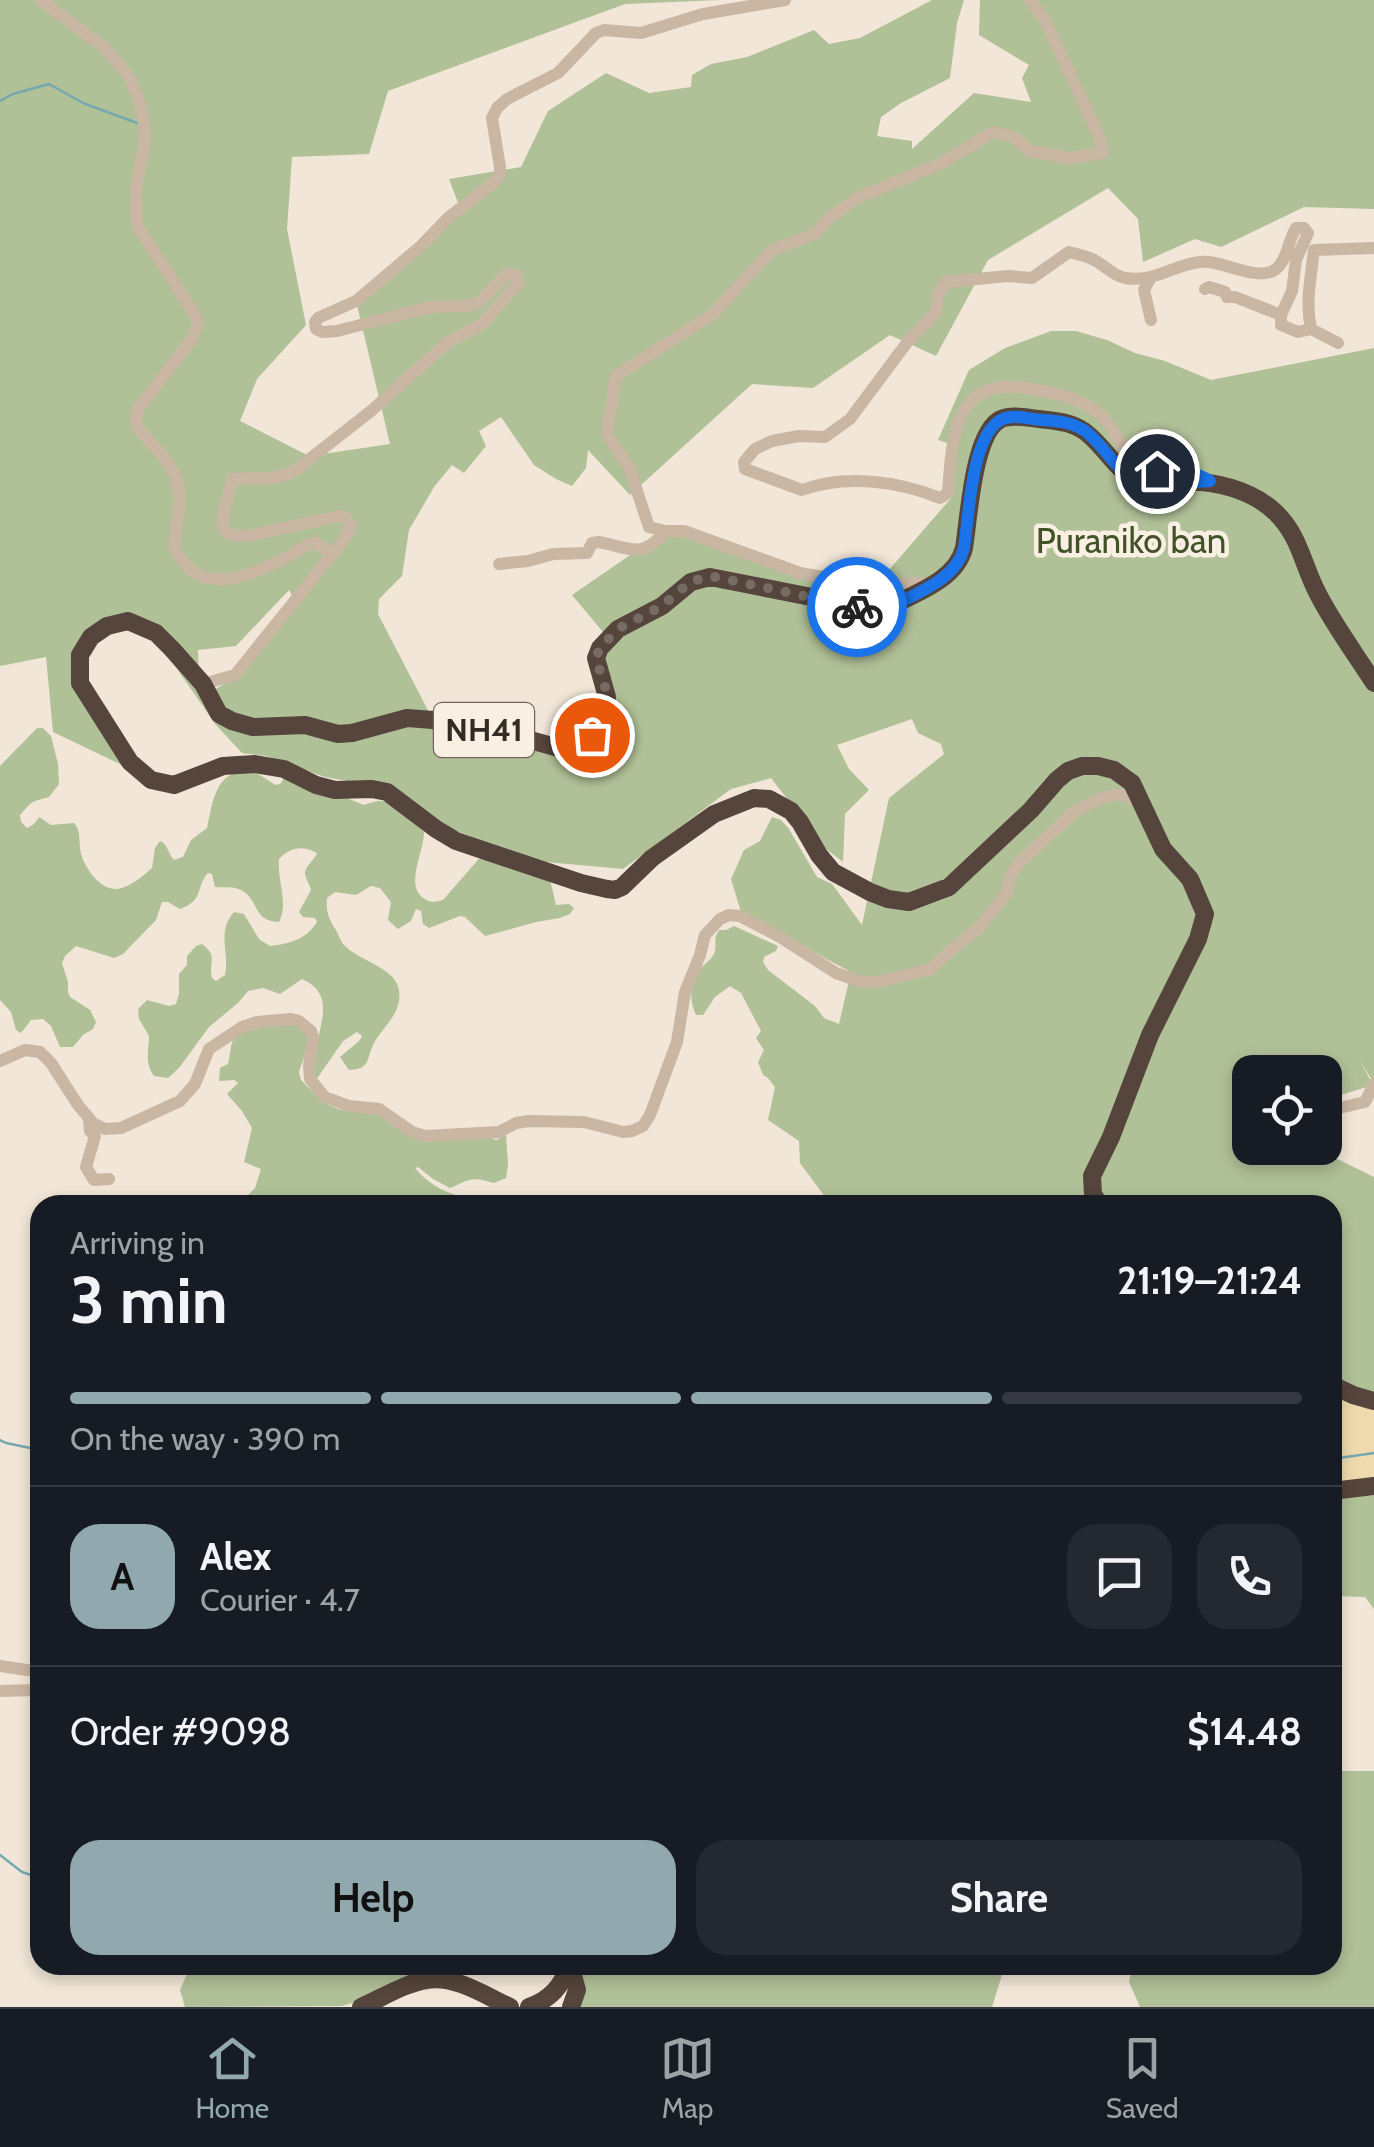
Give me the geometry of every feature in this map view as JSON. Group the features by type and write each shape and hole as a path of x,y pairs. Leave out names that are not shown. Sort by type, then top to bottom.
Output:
{"highway":[{"name":"NH41","path":"1094,1195 1092,1176 1150,1034 1198,939 1205,914 1190,879 1163,849 1132,784 1114,770 1082,766 1068,771 958,879 908,902 870,892 833,872 791,811 769,799 754,798 691,828 622,886 607,890 456,841 387,792 336,790 284,769 255,764 223,766 174,785 151,780 130,762 80,683 80,655 84,646 97,632 116,622 128,622 156,633 202,684 219,714 254,727 305,725 352,734 406,718 494,730 559,748 582,741 603,724 608,712 608,697 596,658 600,648 618,629 662,606 690,582 710,576 877,610 889,608 953,571 962,559 978,456 985,435 1002,419 1015,416 1065,422 1081,428 1126,476 1139,482 1152,486 1210,481 1272,508 1297,540 1316,591 1374,683"},
{"path":"1342,1390 1374,1401"},
{"path":"1342,1490 1374,1486"},
{"path":"529,2007 549,1998 564,1975"},
{"path":"571,2007 577,1990 572,1975"},
{"path":"361,2007 430,1979 464,1985 510,2007"}],"street":[{"path":"41,0 105,48 130,78 146,135 136,190 137,225 198,324 191,340 138,409 136,420 177,480 177,554 192,571 212,580 265,569 310,544 332,553"},
{"path":"202,684 235,675 351,526 339,516 234,536 225,532 222,521 232,480 277,478 297,469 371,412 447,344 482,324 517,286 519,278 506,274 480,302 468,306 430,306 337,331 322,332 316,328 318,318 356,301 449,217 497,180 500,167 492,118 497,108 558,73 596,33 641,33 703,14 785,0"},
{"path":"932,584 904,583 878,592 867,590 840,580 800,573 684,532 649,527 629,467 607,434 616,376 713,314 772,250 815,234 829,218 859,197 940,164 993,132 1014,137 1030,151 1068,158 1103,154 1099,136 1045,20 1030,0"},
{"path":"1210,481 1199,474 1157,471 1140,465 1129,456 1100,414 1071,396 1014,385 980,393 955,425 948,493 940,498 919,490 870,482 822,482 802,490 745,469 744,462 755,449 772,441 799,436 825,438 850,419 908,340 936,313 938,295 946,282 1008,276 1032,278 1069,252 1095,260 1124,278 1150,279 1202,261 1270,273 1280,267 1296,228 1304,228 1308,232 1296,260 1292,291 1280,326 1298,332 1311,330 1338,343"},
{"path":"1311,330 1308,298 1314,250 1374,248"},
{"path":"1150,279 1144,290 1151,320"},
{"path":"1204,289 1225,292 1226,296 1281,315"},
{"path":"500,564 553,554 587,553 592,543 599,542 643,550 655,544 664,531"},
{"path":"0,1062 25,1050 40,1052 88,1118 98,1127 120,1128 180,1101 192,1088 204,1057 214,1045 246,1024 290,1019 310,1031 310,1080 325,1097 349,1106 379,1109 425,1136 498,1132 529,1121 584,1122 632,1132 643,1126 650,1115 677,1042 685,992 705,935 720,919 740,916 836,973 860,981 877,982 930,970 979,928 1006,894 1020,862 1076,811 1119,794 1139,801"},
{"path":"1342,1107 1365,1102 1374,1084"},
{"path":"88,1118 90,1132 95,1136 86,1167 94,1180 108,1179"},
{"path":"0,1666 30,1670"},
{"path":"0,1690 30,1690"}],"green space":[{"name":"Puraniko ban","path":"0,0 719,0 625,4 388,91 369,154 292,157 287,229 306,325 257,379 240,421 309,456 390,444 356,301 460,208 449,179 521,167 548,111 606,73 649,93 691,87 692,75 711,64 747,57 814,30 829,44 860,38 932,0 964,0 950,78 881,117 877,136 912,141 912,149 974,93 1031,102 1022,78 1029,65 979,35 980,0 1374,0 1374,209 1304,207 1221,247 1195,239 1143,262 1138,219 1108,188 988,260 936,356 890,335 813,388 752,384 630,495 588,450 586,468 572,486 556,479 534,465 501,417 479,431 486,446 464,473 452,465 434,487 409,530 402,576 379,599 378,614 433,720 559,748 603,724 596,658 608,638 572,595 665,531 792,570 882,578 952,497 957,446 938,440 969,370 1005,348 1051,331 1076,331 1211,380 1374,348 1374,1083 1360,1061 1373,1085 1342,1095 1342,1055 1232,1055 1232,1165 1342,1165 1342,1161 1374,1177 1374,1393 1361,1392 1342,1382 1342,1195 824,1195 800,1163 799,1141 768,1120 775,1087 763,1075 758,1062 764,1050 756,1038 761,1031 741,993 730,986 715,997 703,1015 696,1015 691,996 695,979 714,954 719,930 734,926 778,946 764,957 768,970 815,1006 824,1018 839,1024 851,972 741,912 731,879 744,850 760,841 772,817 781,820 817,877 832,884 862,925 889,798 944,754 941,744 918,733 912,719 837,745 849,769 869,790 845,814 843,862 826,849 771,778 731,789 623,869 546,862 556,905 569,904 574,908 560,918 485,936 460,916 429,928 416,909 411,921 398,929 388,920 391,902 380,888 371,886 356,895 335,892 327,898 327,910 342,943 391,976 397,983 398,1005 364,1066 349,1070 340,1057 360,1040 362,1036 357,1032 343,1041 316,1080 312,1077 323,1016 322,999 302,979 280,994 263,988 248,991 209,1027 168,1078 154,1076 151,1071 149,1036 138,1009 147,1000 176,1004 179,974 196,946 202,944 210,952 212,978 216,981 225,975 226,927 234,912 244,914 259,939 270,946 291,942 308,933 317,922 299,912 311,890 305,870 317,853 307,849 288,852 279,859 283,907 279,922 264,918 241,890 215,887 212,874 208,873 193,902 180,909 162,902 156,920 123,954 114,958 76,946 65,956 62,963 70,997 90,1010 96,1022 73,1047 60,1047 51,1026 43,1019 31,1020 21,1033 16,1030 11,1012 0,1000 0,766 37,728 51,736 59,784 49,797 28,806 20,815 21,822 27,828 39,817 51,825 74,823 86,865 99,882 111,889 127,886 152,868 160,841 174,860 183,857 191,840 207,828 219,787 232,774 242,772 257,774 276,785 283,780 282,772 318,795 344,797 364,805 394,802 424,832 415,882 420,895 428,901 443,900 491,845 364,784 325,777 266,756 242,753 216,725 161,646 137,628 97,642 88,652 86,664 96,698 147,777 53,732 46,657 0,666","holes":["289,590 295,601 240,675 200,698 198,650 236,646"]},
{"path":"294,1023 302,1027 310,1039 299,1072 301,1080 324,1103 341,1110 378,1114 423,1142 486,1136 496,1140 506,1135 506,1178 494,1183 471,1180 450,1188 418,1167 415,1168 434,1185 456,1195 248,1195 255,1188 261,1169 244,1162 252,1128 227,1094 238,1083 219,1081 220,1068 228,1064 237,1034"},
{"path":"1374,1493 1374,1609 1365,1597 1342,1596 1342,1495"},
{"path":"1342,1771 1374,1771 1374,2007 1140,2007 1129,1982 1131,1975 1342,1975"},
{"path":"187,1975 416,1975 342,2006 185,2007 180,1990"},
{"path":"576,1975 1002,1975 992,2007 579,2007"}],"sand":[{"path":"1342,1382 1361,1392 1374,1393 1374,1493 1342,1495"}],"waterway":[{"path":"0,101 49,84 83,103 137,123"},
{"path":"0,1440 30,1448"},
{"path":"1342,1458 1374,1453"},
{"path":"0,1855 30,1875"}],"way so far":[{"path":"592,735 608,712 608,697 596,658 600,648 618,629 662,606 690,582 710,576 857,607"}],"route":[{"path":"857,607 889,608 953,571 962,559 978,456 985,435 1002,419 1015,416 1065,422 1081,428 1126,476 1152,486 1210,481 1199,474 1157,471"}]}
